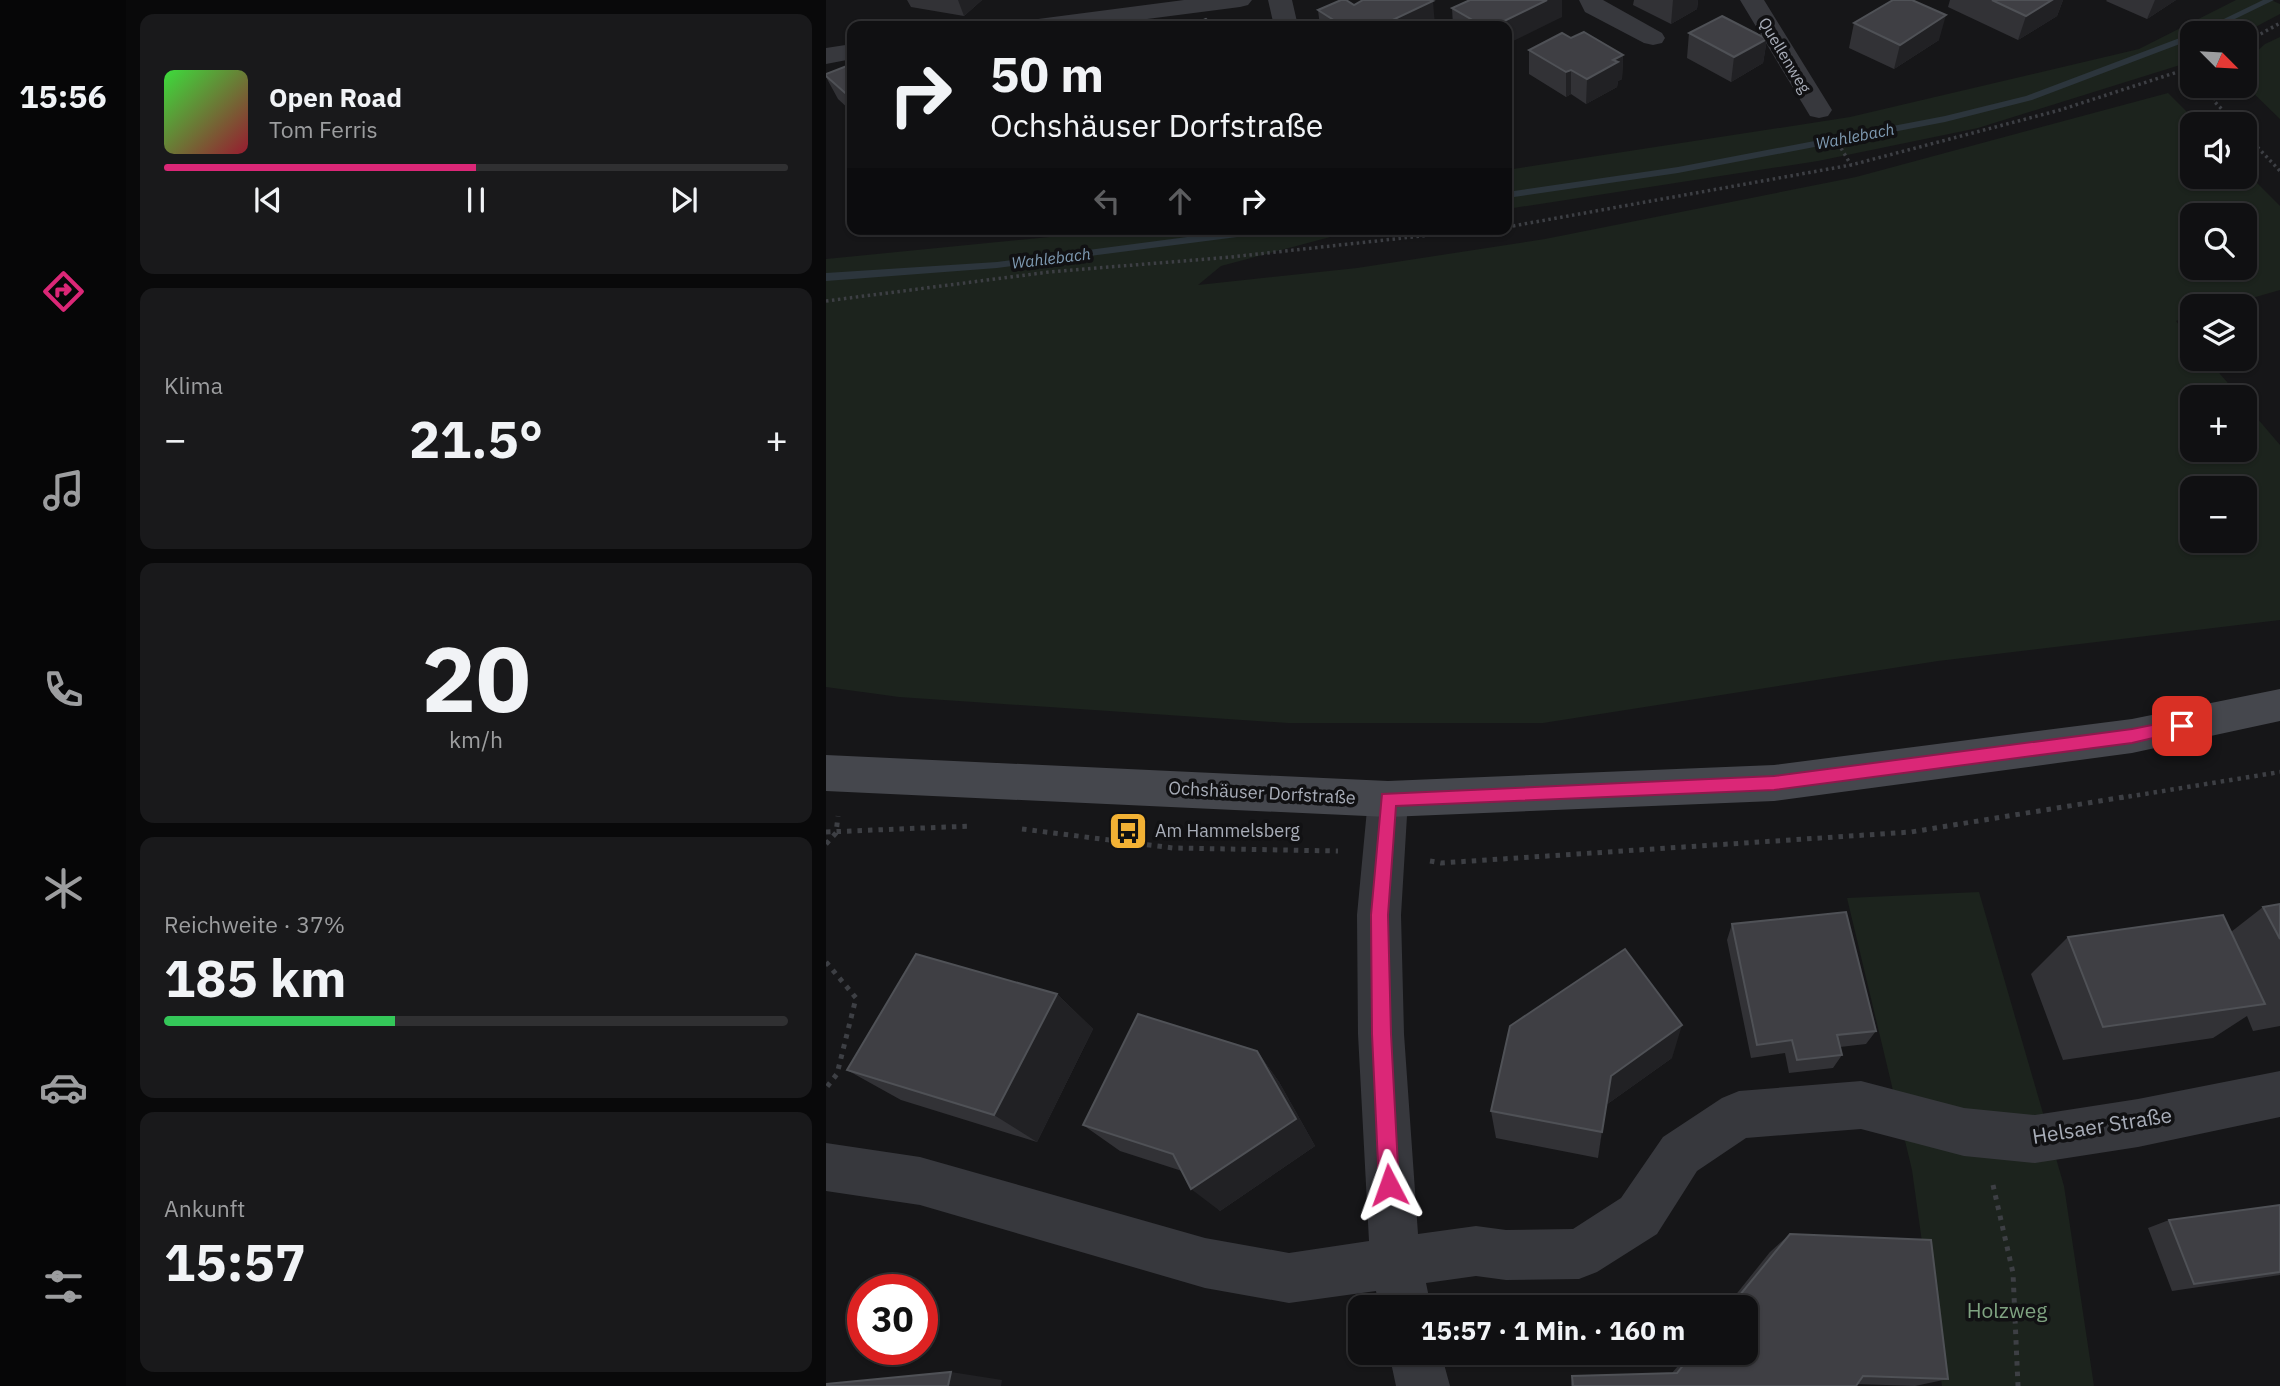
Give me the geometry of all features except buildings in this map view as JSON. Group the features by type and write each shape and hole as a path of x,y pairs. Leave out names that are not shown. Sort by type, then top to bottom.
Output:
{"main road":[{"name":"Ochshäuser Dorfstraße","path":"826,774 1388,799 1774,783 2132,736 2280,705"}],"street":[{"path":"1042,21 1044,0"},
{"path":"1080,21 1240,0"},
{"path":"1280,0 1285,21"},
{"path":"1591,0 1594,7 1653,38"},
{"name":"Quellenweg","path":"1752,0 1819,110"},
{"path":"826,56 847,53"},
{"path":"826,1167 919,1181 1205,1263 1289,1278 1401,1285 1387,1158 1381,1034 1380,915 1388,799"},
{"name":"Helsaer Straße","path":"1401,1285 1476,1251 1506,1255 1579,1254 1639,1216 1680,1154 1739,1115 1861,1105 1964,1132 2035,1139 2138,1123 2280,1094"},
{"path":"1418,1365 1423,1386"}],"path":[{"path":"2258,36 2280,23"},
{"path":"1512,226 1851,165 2060,110 2180,71"},
{"path":"2214,98 2224,112"},
{"path":"1834,135 1851,165"},
{"path":"2257,147 2280,171"},
{"path":"826,301 1049,272 1231,257 1431,235"},
{"path":"1008,827 1173,848 1383,852 1441,863 1911,832 2280,772"},
{"path":"826,832 981,825"},
{"path":"826,844 832,837"},
{"path":"826,962 856,998 837,1074 826,1088"},
{"path":"1964,1132 1992,1183 2013,1273 2018,1386"}],"green space":[{"path":"2236,0 2271,0 2280,4 2280,14 2258,26 2258,21 2194,21"},
{"path":"2180,28 2180,65 1978,128 1818,161 1512,208 1512,169 1850,117 2139,49"},
{"path":"2280,37 2280,119 2258,98 2258,50"},
{"path":"2168,93 2187,112 2180,112 2180,189 2257,189 2257,183 2280,206 2280,290 2257,297 2257,294 2180,294 2180,320 2176,321 2180,326 2180,371 2217,371 2230,385 2180,385 2180,462 2257,462 2257,418 2280,445 2280,620 1938,661 1543,723 1288,723 899,697 826,687 826,259 1070,235 1341,235 1221,266 1198,285 1357,268 1545,239 1856,177"},
{"name":"Holzweg","path":"1979,892 2064,1186 2094,1386 1942,1386 1912,1170 1847,898"}],"waterway":[{"name":"Wahlebach","path":"2225,21 2270,0"},
{"name":"Wahlebach","path":"1512,194 1678,170 1945,119 2029,98 2180,41"},
{"name":"Wahlebach","path":"826,277 997,265 1229,235"}],"place":[{"name":"Am Hammelsberg","path":"1128,831"}],"route":[{"path":"1389,1185 1381,1034 1380,915 1388,799 1774,783 2132,736 2182,726"}]}
